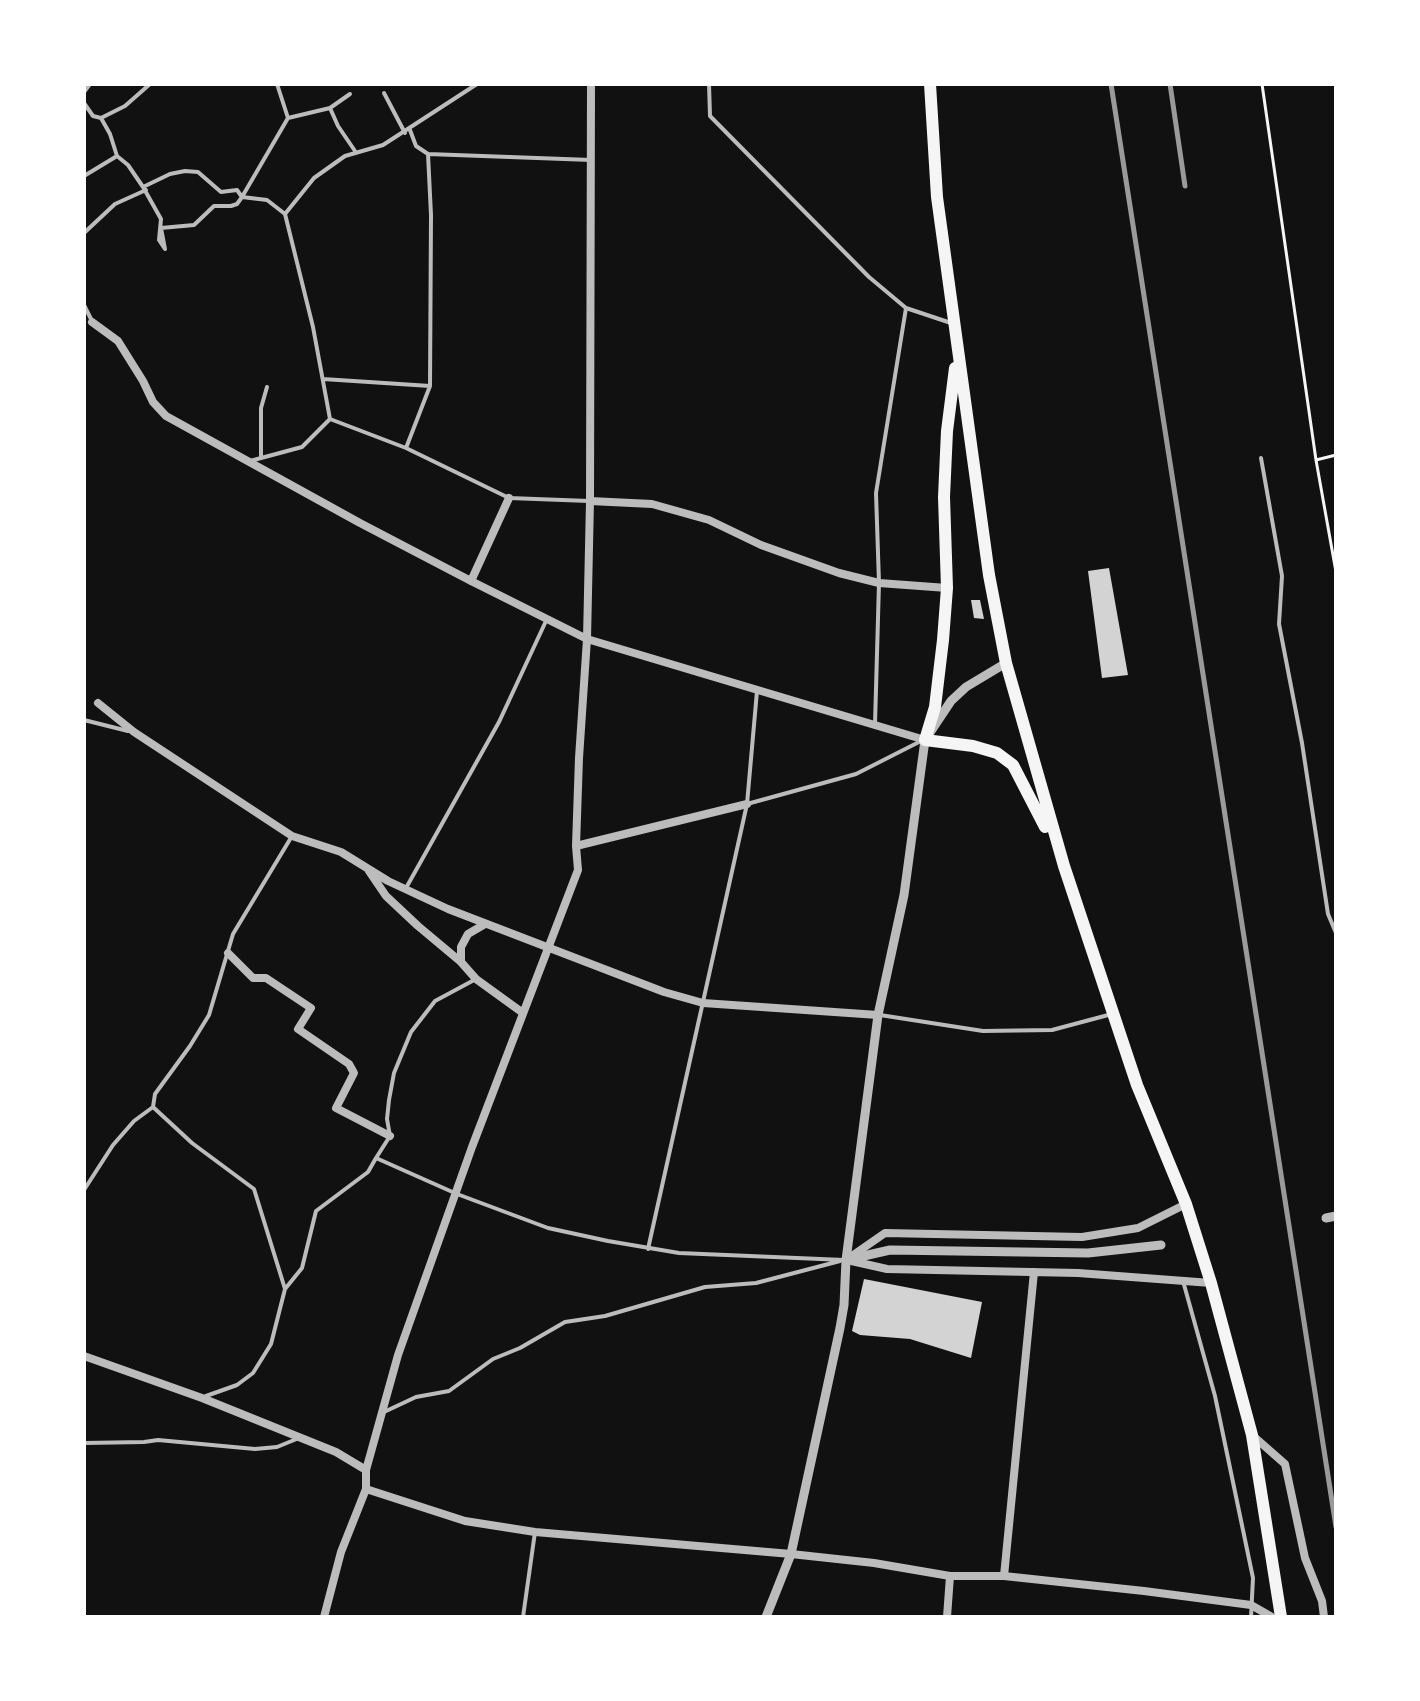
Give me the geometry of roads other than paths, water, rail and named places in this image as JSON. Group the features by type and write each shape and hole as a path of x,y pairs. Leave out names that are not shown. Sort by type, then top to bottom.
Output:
{"main road":[{"path":"930,84 937,197 957,351 989,575 1006,663 1064,866 1137,1085 1186,1204 1211,1283 1252,1435 1281,1617"},
{"path":"957,351 947,431 944,497 947,588 935,707 925,740 973,746 997,753 1013,765 1064,866"}],"street":[{"path":"324,1617 341,1552 366,1489 366,1470 410,1320 472,1147 578,870 576,846 587,639 590,501 591,84"},
{"path":"88,319 118,341 153,402 166,416 471,581 587,639 925,740"},
{"path":"471,581 509,498"},
{"path":"590,501 652,504 695,516 761,545 839,573 879,583 947,588"},
{"path":"766,1617 791,1554 840,1328 878,1015 904,895 925,740 951,701 966,687 1006,663"},
{"path":"98,703 134,732 292,836 341,852 448,909 485,924 664,992 703,1003 878,1015"},
{"path":"576,846 747,804"},
{"path":"367,867 386,896 476,979 523,1013"},
{"path":"461,962 461,947 468,934 485,924"},
{"path":"228,953 253,978 266,978 311,1008 298,1029 349,1064 354,1073 336,1108 390,1136"},
{"path":"846,1260 885,1233 1082,1237 1138,1228 1186,1204"},
{"path":"846,1260 890,1250 1088,1253 1161,1245"},
{"path":"846,1260 887,1269 1034,1272 1211,1283"},
{"path":"1004,1576 1034,1272"},
{"path":"84,1356 300,1437 336,1452 366,1470"},
{"path":"1252,1435 1285,1464 1305,1558 1322,1601 1324,1617"},
{"path":"366,1489 465,1521 535,1532 791,1554 874,1563 950,1576 1004,1576 1251,1605 1272,1617"},
{"path":"947,1617 950,1576"}],"lane":[{"path":"84,92 90,84"},
{"path":"84,103 93,116 101,118 125,106 150,84"},
{"path":"277,84 288,118"},
{"path":"285,214 314,178 355,152 383,145 408,131 477,84"},
{"path":"709,84 710,116 869,277 906,308 954,324"},
{"path":"384,93 416,146 428,154 591,160"},
{"path":"101,118 117,156 128,165 161,219 159,240 165,249 161,228 194,225 214,206 237,204 288,118 330,108 350,94"},
{"path":"330,108 355,152"},
{"path":"406,448 430,386 431,215 428,154"},
{"path":"84,176 117,156"},
{"path":"84,233 115,204 170,174 185,171 204,175 221,192 237,190 242,197 267,200 285,214 313,327 330,419"},
{"path":"84,305 88,319"},
{"path":"875,727 879,583 876,493 906,308"},
{"path":"323,379 430,386"},
{"path":"261,458 261,408 267,387"},
{"path":"330,419 406,448 509,498 590,501"},
{"path":"250,461 302,447 330,419"},
{"path":"1261,458 1282,576 1279,624 1302,743 1328,914 1336,933"},
{"path":"406,888 499,722 548,617"},
{"path":"648,1249 747,804 757,691"},
{"path":"84,720 134,732"},
{"path":"747,804 856,774 925,740"},
{"path":"84,1190 113,1145 134,1121 153,1107 155,1094 174,1071 209,1015 233,934 292,836"},
{"path":"202,1398 237,1385 253,1373 271,1344 285,1289 302,1268 316,1211 368,1172 390,1136 387,1119 391,1086 411,1032 435,1001 476,979"},
{"path":"878,1015 983,1031 1052,1030 1113,1014"},
{"path":"153,1107 192,1143 254,1189 285,1289"},
{"path":"376,1158 457,1194 548,1228 679,1253 846,1260"},
{"path":"382,1413 416,1397 449,1391 493,1359 520,1348 565,1322 605,1316 705,1287 756,1283 846,1260"},
{"path":"1183,1281 1215,1396 1253,1578 1251,1617"},
{"path":"84,1443 158,1440 255,1449 277,1447 300,1437"},
{"path":"523,1617 535,1532"}],"railway":[{"path":"1111,84 1336,1527"},
{"path":"1170,84 1185,186"}]}
